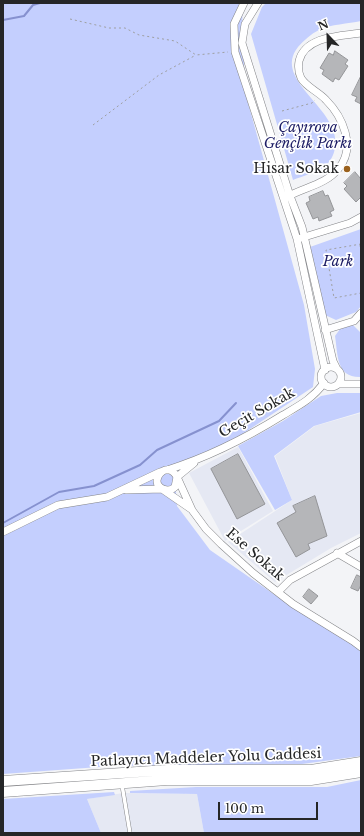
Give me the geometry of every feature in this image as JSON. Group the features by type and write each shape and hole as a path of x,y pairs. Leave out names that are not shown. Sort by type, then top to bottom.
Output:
{"main road":[{"name":"Patlayıcı Maddeler Yolu Caddesi","path":"3,782 167,770 311,770 361,762"},
{"name":"Patlayıcı Maddeler Yolu Caddesi","path":"3,792 167,780 311,780 361,772"}],"street":[{"path":"244,3 234,24 235,52 301,238 333,362 341,376 338,384"},
{"path":"258,3 245,24 242,43 286,198"},
{"path":"286,198 324,180 339,168 347,153 346,136 342,120 326,100 301,79 297,68 301,52 309,45 324,39 361,33"},
{"path":"301,238 361,217"},
{"path":"301,238 325,370 322,378 324,383 329,387 338,384 361,384"},
{"path":"325,330 354,321 361,313"},
{"path":"325,370 332,368 337,369"},
{"name":"Geçit Sokak","path":"199,460 253,434 314,396 324,383"},
{"path":"3,532 58,505 107,497 164,471 199,460"},
{"path":"123,490 169,490 175,487 177,477 199,460"},
{"path":"164,471 174,472 177,477"},
{"path":"164,471 157,480 162,489 192,510"},
{"name":"Ese Sokak","path":"177,477 192,510 206,530 221,544 253,573 293,604 353,640 361,647"},
{"path":"278,592 290,580 361,541"},
{"path":"337,553 361,567"}],"lane":[{"path":"122,784 130,833"}],"path":[{"path":"70,19 109,28 125,28 140,36 175,41 196,55"},
{"path":"93,125 159,75 196,55 235,52"},
{"path":"282,111 312,103"},
{"path":"361,252 360,244 326,250 334,298 361,293"}],"shaded area":[{"path":"361,413 361,533 331,548 275,582 228,542 292,500 275,456 315,426"},
{"path":"238,447 273,511 225,541 189,473"},
{"path":"123,793 197,794 204,833 101,833 87,799"}],"green space":[{"path":"3,3 247,3 242,9 245,92 304,305 315,369 313,387 235,439 180,468 175,477 177,506 210,550 275,595 349,639 361,649 361,756 302,764 113,766 3,774"},
{"name":"Çayırova Gençlik Parkı","path":"266,3 361,3 361,21 329,26 316,32 308,37 298,47 292,60 293,72 300,84 328,120 334,133 335,147 332,158 324,167 313,173 293,180 251,34 262,7"},
{"name":"Park","path":"361,229 361,306 356,312 336,320 325,315 310,247"},
{"path":"353,325 361,333 361,377 347,374 338,358 335,336 340,329"},
{"path":"337,393 361,393 361,412 314,426 274,456 292,500 275,510 238,446 283,421 321,396"},
{"path":"361,780 361,833 204,833 197,794 130,793 130,791 196,787 327,787"},
{"path":"114,792 115,795 87,799 101,833 3,833 3,799"}],"building":[{"path":"335,51 348,60 345,64 348,66 339,80 335,78 333,82 322,74 324,70 320,68 329,53 333,55"},
{"path":"361,76 361,104 355,101 357,97 352,95"},
{"path":"355,172 361,179 361,197 356,202 344,189 347,186 344,183"},
{"path":"323,191 325,196 328,195 334,210 330,212 332,216 319,221 318,217 313,219 306,203 310,201 309,197"},
{"path":"238,454 265,504 237,519 211,469"},
{"path":"315,496 327,536 308,544 310,549 296,557 277,523 296,512 293,506"},
{"path":"357,575 361,577 361,585 358,591 351,588"},
{"path":"309,589 318,596 311,604 303,597"}],"waterway":[{"path":"3,20 24,16 33,5 40,3"},
{"path":"3,523 59,492 94,486 140,465 157,450 219,421 236,403"}],"place":[{"name":"Hisar Sokak","path":"347,169"}]}
